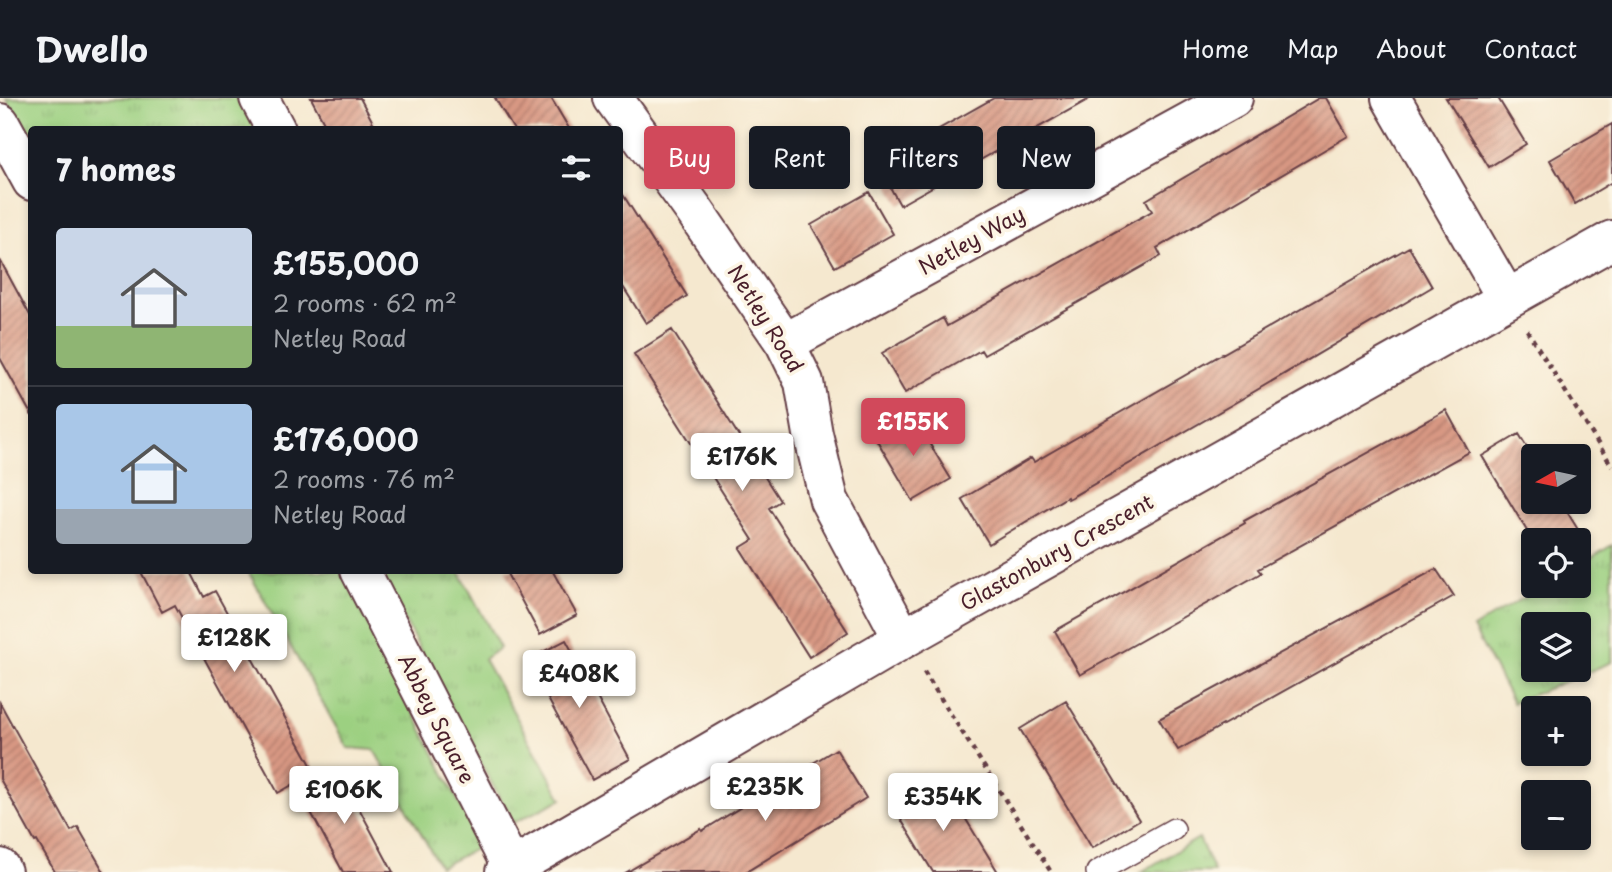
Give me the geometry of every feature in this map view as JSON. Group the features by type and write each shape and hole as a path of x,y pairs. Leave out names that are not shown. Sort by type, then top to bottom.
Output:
{"street":[{"path":"259,98 274,126"},
{"name":"Netley Road","path":"613,98 695,209 785,343 804,382 829,500 904,639"},
{"name":"Netley Way","path":"785,343 1233,98"},
{"path":"1391,98 1507,299"},
{"path":"0,122 28,174"},
{"name":"Glastonbury Crescent","path":"509,870 904,639 1612,240"},
{"name":"Abbey Square","path":"362,574 509,870"}],"lane":[{"path":"1097,872 1174,828"}],"path":[{"path":"1507,299 1612,466"},
{"path":"904,639 1051,872"}],"green space":[{"path":"6,98 248,98 262,126 28,126 28,140"},
{"path":"1612,545 1612,662 1591,671 1591,612 1521,612 1521,682 1564,682 1530,696 1521,696 1521,700 1513,703 1473,628 1523,598 1591,598 1591,558"},
{"path":"250,574 344,574 481,846 440,867 374,750 348,748"},
{"path":"380,574 461,574 500,648 484,659 562,799 513,823"},
{"path":"1199,838 1214,872 1141,872"}],"building":[{"path":"311,98 360,98 375,126 326,126"},
{"path":"495,98 551,98 568,126 512,126"},
{"path":"994,98 1091,98 1041,126 997,126 997,151 983,159 983,126 944,126"},
{"path":"1319,98 1326,98 1348,136 1157,248 1161,256 984,355 981,350 905,393 882,353 943,318 947,326 1152,211 1146,200"},
{"path":"1446,98 1498,98 1526,144 1489,167"},
{"path":"1612,124 1612,182 1575,204 1550,160"},
{"path":"891,189 929,189 900,205"},
{"path":"869,192 893,234 835,267 811,225"},
{"path":"623,195 687,296 646,323 623,287"},
{"path":"1409,247 1432,287 989,544 962,499 1031,458 1034,462"},
{"path":"0,260 28,312 28,409 0,358"},
{"path":"672,330 780,501 769,508 848,632 809,657 740,548 753,540 634,354"},
{"path":"1446,410 1469,452 1258,569 1261,573 1080,675 1055,631 1245,523 1244,521"},
{"path":"912,415 951,479 913,501 875,437"},
{"path":"1519,434 1525,444 1521,444 1521,514 1568,514 1577,528 1525,528 1482,456"},
{"path":"1436,569 1454,596 1178,750 1159,719"},
{"path":"142,574 192,574 204,597 215,591 315,772 278,793 175,605 162,612"},
{"path":"507,574 554,574 577,615 540,635"},
{"path":"566,640 630,759 592,780 527,660"},
{"path":"1066,701 1139,820 1092,848 1020,729"},
{"path":"0,703 71,831 78,827 104,872 55,872 37,841 35,842 0,779"},
{"path":"836,749 866,798 746,872 627,872 701,829 702,831"},
{"path":"338,769 393,872 343,872 299,790"},
{"path":"942,780 998,872 933,872 894,808"}]}
